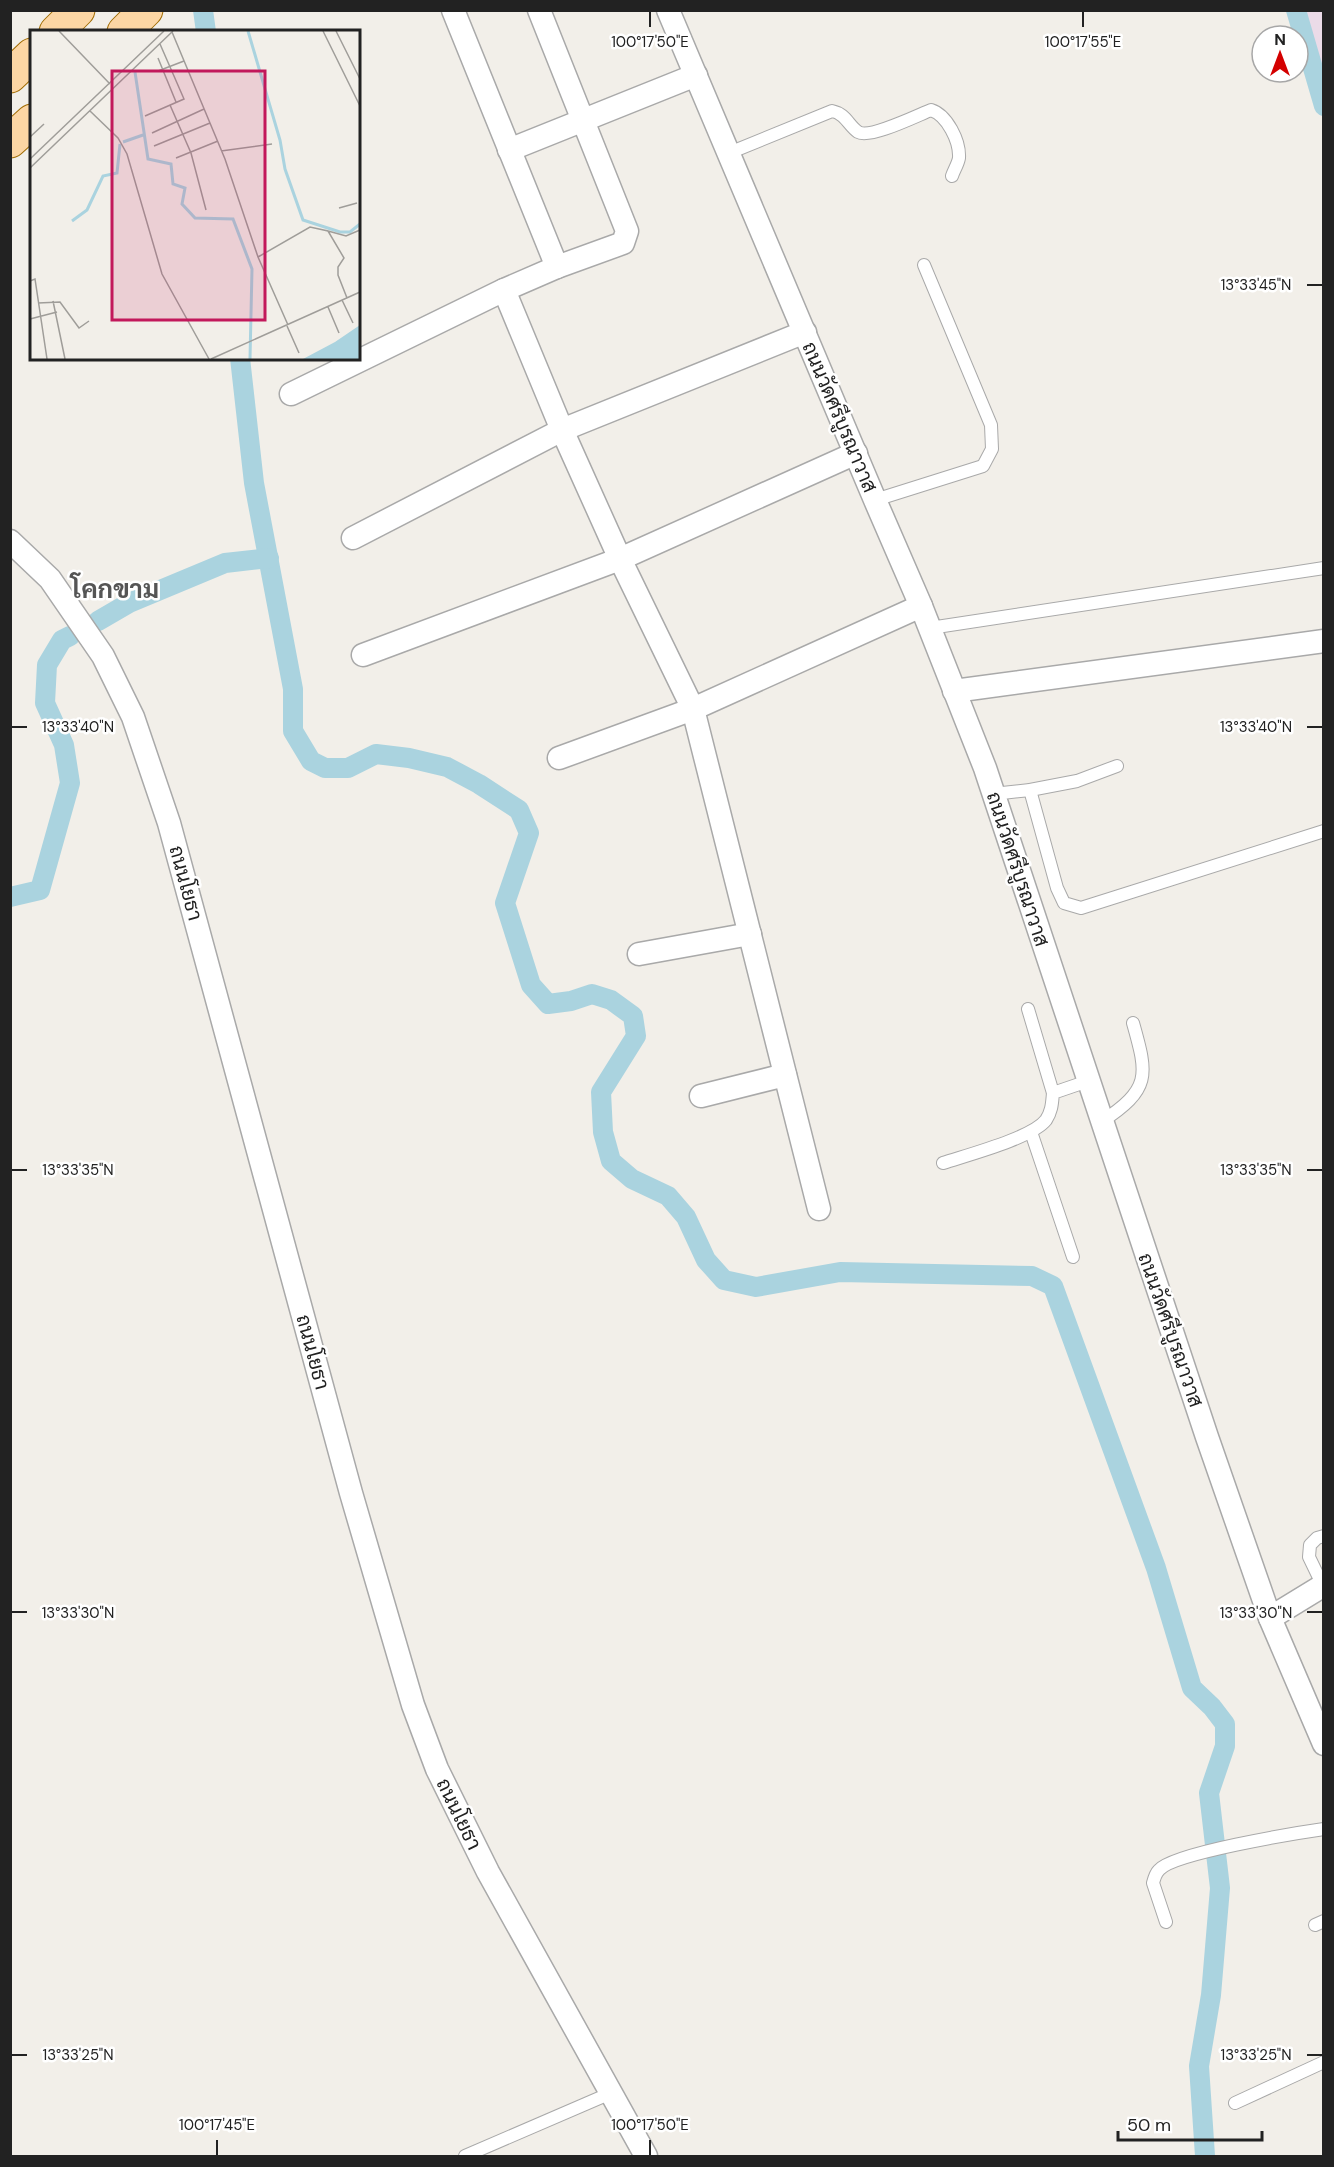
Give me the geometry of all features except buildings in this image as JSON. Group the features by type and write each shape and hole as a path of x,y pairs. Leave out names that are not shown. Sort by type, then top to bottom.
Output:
{"main road":[{"path":"58,30 78,10"},
{"path":"10,76 30,57"},
{"path":"10,141 30,123"}],"street":[{"path":"453,10 557,267"},
{"path":"291,394 504,290 557,267 623,243 627,231 539,10"},
{"name":"ถนนวัดศรีบูรณาวาส","path":"668,10 874,500 930,627 993,794 1101,1122 1270,1618 1323,1744"},
{"path":"509,150 696,75"},
{"path":"504,290 562,430 620,559 693,709 819,1209"},
{"path":"353,538 562,430 805,332"},
{"path":"363,655 620,559 856,453"},
{"name":"ถนนโยธา","path":"10,541 50,579 97,646 133,717 169,823 351,1493 414,1705 437,1769 488,1872 646,2157"},
{"path":"559,758 693,709 921,606"},
{"path":"954,691 1323,641"},
{"path":"639,954 750,934"},
{"path":"701,1096 785,1075"},
{"path":"1270,1618 1323,1586"}],"lane":[{"path":"729,153 832,111 840,112 858,132 866,134 931,110 938,112 944,118 958,145 959,160 952,176"},
{"path":"874,500 983,466 992,449 991,426 924,265"},
{"path":"930,627 1323,568"},
{"path":"993,794 1077,781 1117,766"},
{"path":"1030,790 1057,888 1064,903 1081,908 1323,831"},
{"path":"943,1163 1031,1132 1045,1121 1052,1108 1053,1093 1028,1009"},
{"path":"1101,1122 1120,1109 1136,1092 1144,1075 1144,1060 1133,1023"},
{"path":"1053,1093 1088,1081"},
{"path":"1031,1132 1072,1257"},
{"path":"1323,1536 1310,1545 1310,1557 1323,1586"},
{"path":"1166,1922 1153,1883 1159,1869 1172,1862 1246,1842 1323,1828"},
{"path":"1235,2103 1323,2062"},
{"path":"465,2157 611,2093"}],"shaded area":[{"path":"1306,11 1323,11 1323,73 1310,24"}],"waterway":[{"path":"203,10 206,30"},
{"path":"1296,10 1324,106"},
{"path":"240,360 254,483 293,689 293,731 311,761 325,768 348,768 376,754 409,758 447,767 479,784 519,810 529,833 505,903 531,985 548,1004 571,1001 592,994 611,1000 633,1016 636,1036 601,1092 603,1132 611,1161 632,1179 668,1196 686,1217 706,1260 724,1280 756,1287 840,1272 1032,1276 1053,1286 1156,1568 1192,1688 1212,1707 1225,1724 1225,1746 1209,1793 1220,1888 1211,1995 1199,2066 1205,2156"},
{"path":"98,621 129,603 225,563 269,558"},
{"path":"10,897 40,890 70,783 64,745 45,703 47,665 62,640 70,636"}],"district":[{"name":"โคกขาม","path":"115,589"}]}
